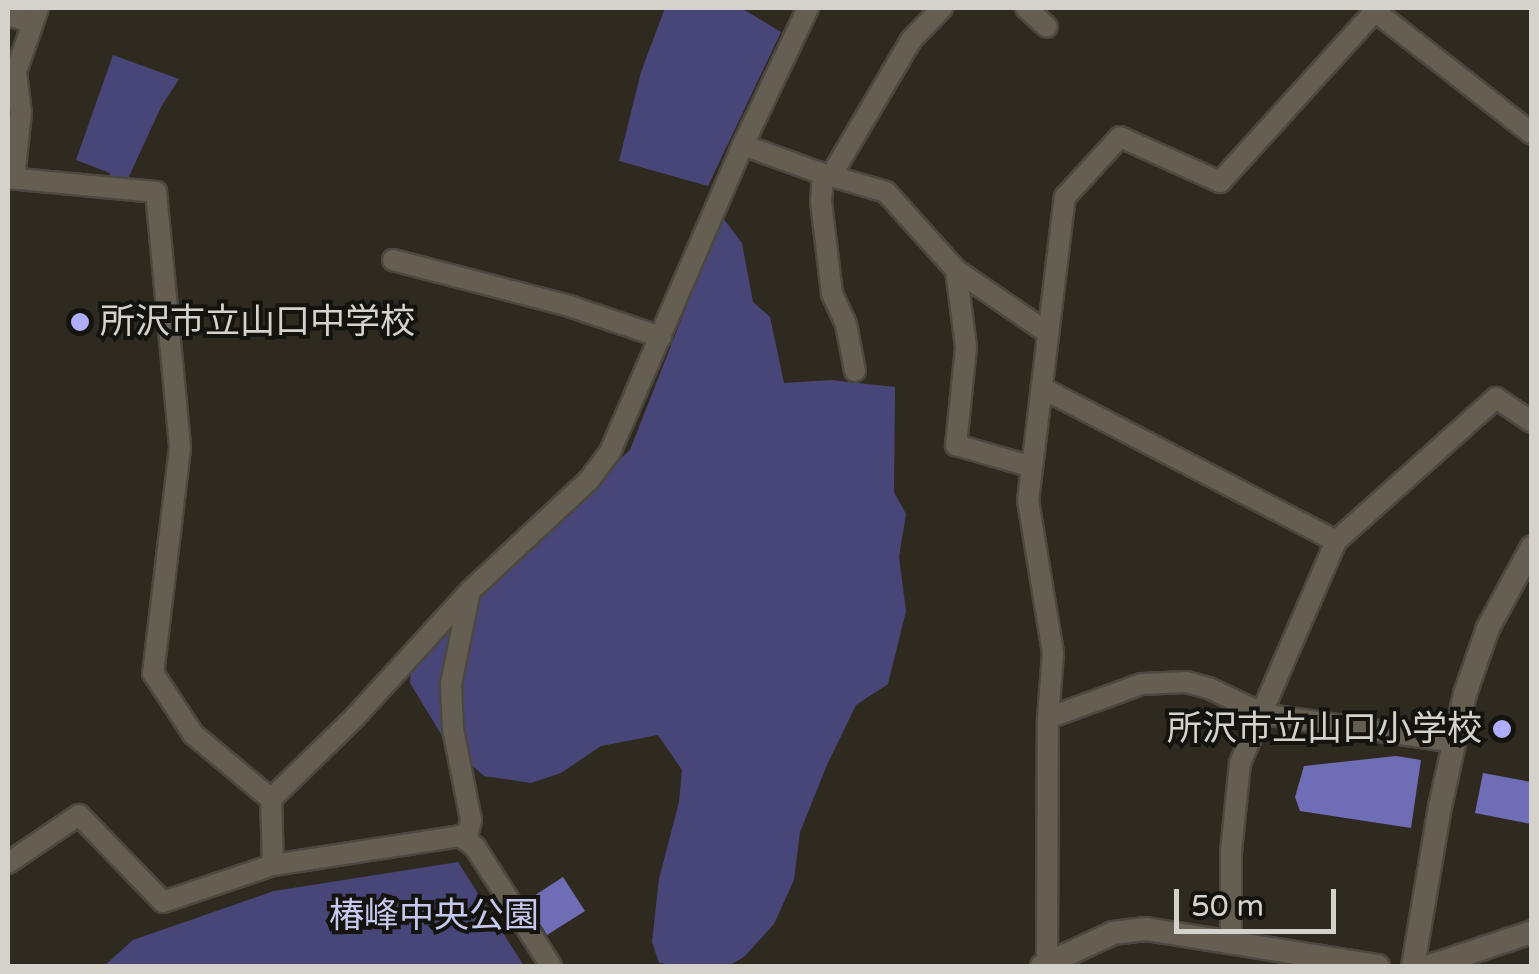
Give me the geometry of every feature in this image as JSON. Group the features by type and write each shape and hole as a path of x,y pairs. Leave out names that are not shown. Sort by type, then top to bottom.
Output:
{"street":[{"path":"273,864 271,799 356,718 470,591 589,480 628,418 742,145 808,8"},
{"path":"855,371 846,324 832,294 821,202 827,175 910,40 942,8"},
{"path":"1026,8 1047,28"},
{"path":"1378,966 1146,929 1113,933 1045,964 1048,718 1053,652 1028,502 1064,197 1120,137 1220,182 1374,9 1532,134"},
{"path":"8,14 35,16 16,72 21,113 11,178 156,192 180,448 153,673 193,734 271,799"},
{"path":"742,145 886,192 956,270 1048,333"},
{"path":"393,260 569,306 662,337"},
{"path":"956,270 966,347 956,445 1032,467"},
{"path":"1042,388 1336,541"},
{"path":"1231,940 1234,799 1240,764 1336,541 1496,398 1532,422"},
{"path":"1413,966 1454,742 1488,628 1532,547"},
{"path":"466,840 470,820 454,729 451,684 470,591"},
{"path":"1048,718 1142,684 1165,681 1209,688 1263,714 1454,742"},
{"path":"8,863 79,814 163,902 273,864 454,835 466,840 551,966"},
{"path":"1430,966 1532,932"}],"green space":[{"path":"665,8 741,8 781,32 708,186 619,161 641,72"},
{"path":"113,55 179,79 161,107 125,185 107,184 110,173 76,160"},
{"path":"716,209 742,243 753,302 770,317 784,383 831,380 895,387 894,492 906,514 899,557 906,611 888,684 856,705 827,765 800,832 794,880 774,924 744,957 728,966 682,966 659,963 652,942 659,879 679,802 682,770 658,735 601,746 561,773 531,783 484,776 447,744 410,683 413,651 630,450 685,310"},
{"name":"椿峰中央公園","path":"458,862 524,966 104,966 133,940 274,891"}],"shaded area":[{"path":"1396,756 1421,760 1411,828 1300,811 1295,797 1304,766"},
{"path":"1483,773 1531,782 1531,824 1475,813"},
{"path":"563,877 585,911 547,935 526,901"}],"place":[{"name":"所沢市立山口中学校","path":"80,322"},
{"name":"所沢市立山口小学校","path":"1502,729"}]}
